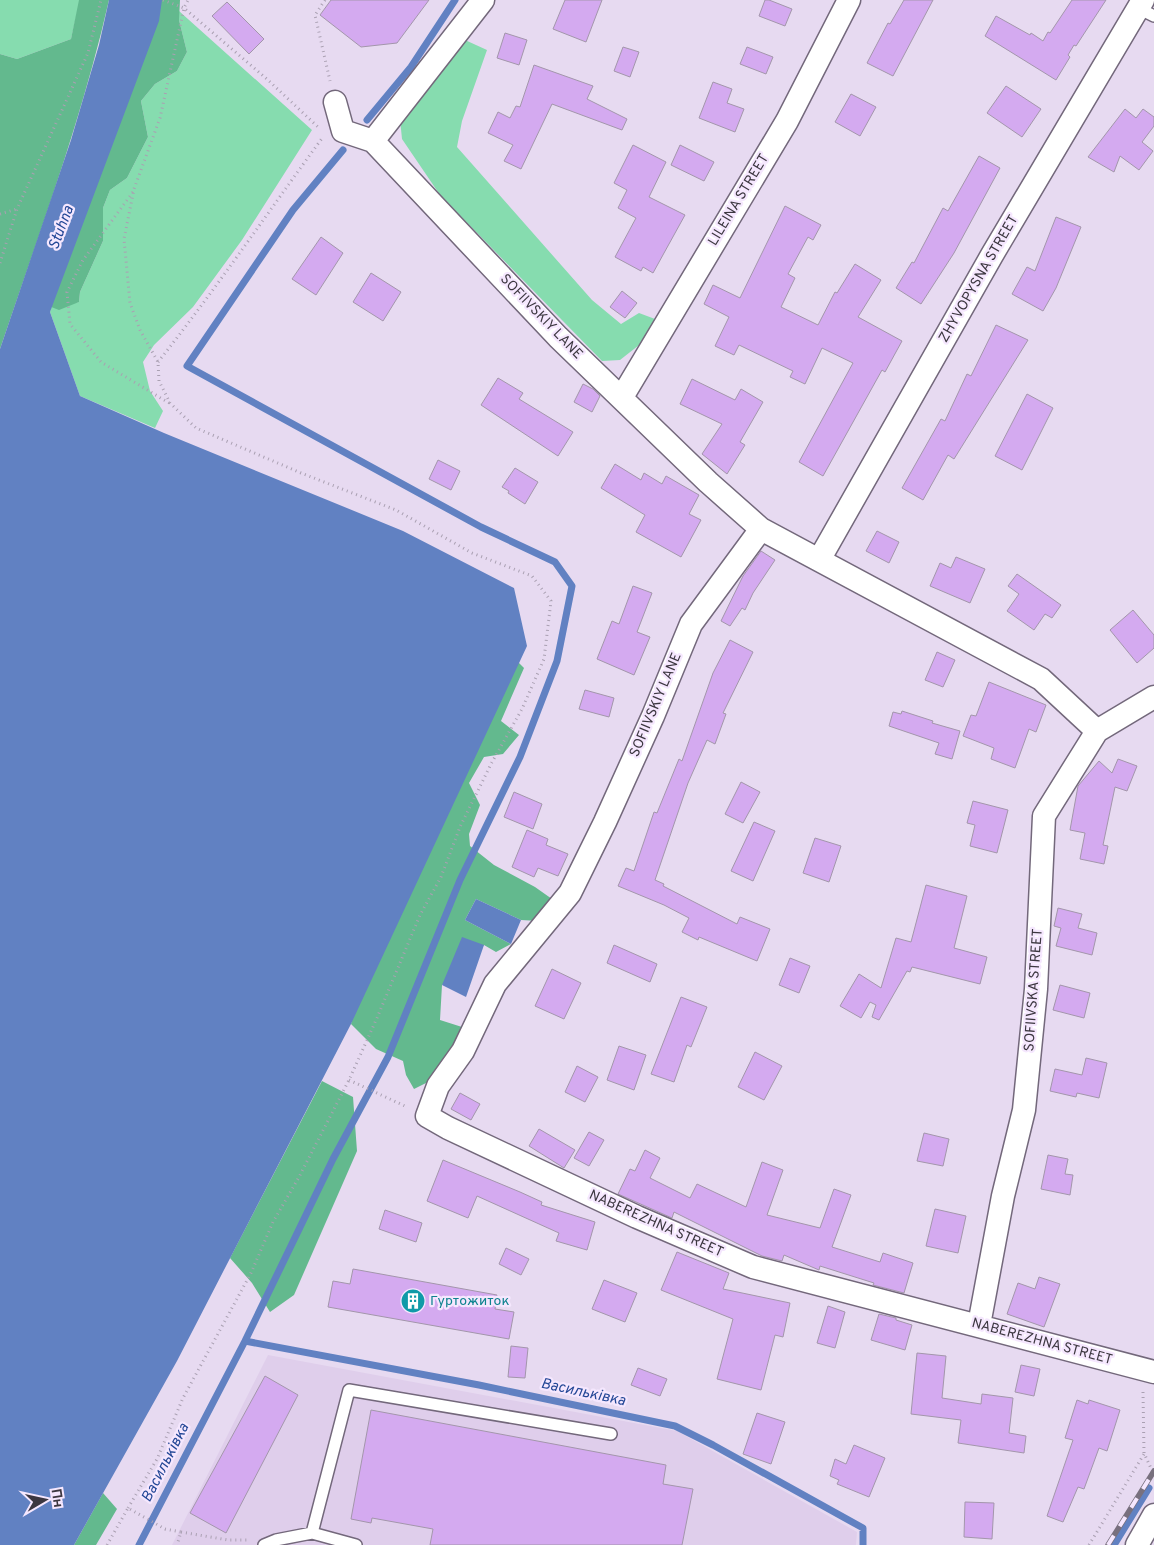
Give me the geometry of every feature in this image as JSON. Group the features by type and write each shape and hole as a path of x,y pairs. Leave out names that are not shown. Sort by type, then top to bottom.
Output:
{"street":[{"path":"373,141 483,0"},
{"name":"LILEINA STREET","path":"622,397 787,120 849,0"},
{"name":"ZHYVOPYSNA STREET","path":"818,560 992,255 1145,8"},
{"name":"SOFIIVSKIY LANE","path":"334,102 343,131 373,141 558,336 760,530 1041,680 1097,731"},
{"name":"SOFIIVSKIY LANE","path":"570,893 605,822 691,624 760,530"},
{"name":"SOFIIVSKA STREET","path":"979,1325 1003,1196 1024,1110 1036,989 1044,816 1097,731 1154,697"},
{"name":"NABEREZHNA STREET","path":"570,893 495,984 463,1051 438,1086 427,1116 448,1128 636,1217 753,1267 1148,1371"},
{"path":"1137,1545 1154,1516"}],"lane":[{"path":"312,1533 349,1390 612,1434"},
{"path":"264,1545 276,1540 312,1533 356,1545"}],"path":[{"path":"0,263 17,209 88,54 101,0"},
{"path":"158,362 200,309 258,225 325,134 268,80 184,8 163,0"},
{"path":"170,403 159,381 158,362 140,330 130,303 124,240 134,189 160,118 184,8 188,0"},
{"path":"325,0 315,15 334,102"},
{"path":"107,1545 157,1459 183,1398 251,1273 273,1222 299,1177 349,1080 420,915 441,876 460,826 490,764 522,709 544,659 551,601 532,576 472,553 396,510 301,473 196,428 170,403 102,362 70,324 67,292 83,260 134,189"},
{"path":"0,214 17,209"},
{"path":"349,1080 385,1096"},
{"path":"1148,1371 1144,1453 1154,1475"},
{"path":"1089,1545 1144,1453"},
{"path":"128,1508 165,1529 228,1540 276,1540"},
{"path":"177,1545 182,1532"}],"shaded area":[{"path":"268,1355 677,1431 857,1532 856,1545 172,1545"}],"green space":[{"path":"0,0 80,0 71,39 17,59 0,54"},
{"path":"79,0 109,0 73,132 0,349 0,54 17,59 71,39"},
{"path":"160,0 180,0 179,20 187,52 177,71 155,84 141,101 148,137 127,178 110,190 103,208 103,241 80,292 79,302 59,310 41,303"},
{"path":"179,11 312,130 242,240 193,307 154,345 143,362 150,391 163,411 155,428 80,396 50,312 51,307 79,302 80,292 103,241 103,208 110,190 127,178 148,137 141,101 155,84 177,71 187,52 179,20"},
{"path":"465,40 487,50 462,121 457,147 592,300 621,324 639,313 655,319 648,338 620,360 602,361 440,195 402,139 400,119"},
{"path":"504,648 524,668 501,721 519,735 503,754 484,757 469,783 480,805 469,834 470,846 494,865 535,887 552,899 539,921 521,920 476,899 465,920 511,944 496,952 484,945 442,985 440,1020 462,1027 457,1045 432,1080 414,1089 406,1075 403,1061 376,1049 351,1024 386,887"},
{"path":"322,1081 353,1097 357,1151 294,1295 270,1312 252,1283 230,1258"},
{"path":"103,1493 117,1509 96,1545 74,1545"}],"water":[{"name":"Stuhna","path":"109,0 162,0 159,21 50,312 80,396 164,433 403,531 514,588 527,646 351,1024 177,1361 74,1545 0,1545 0,349 71,140 99,45"},
{"path":"476,899 521,920 511,944 465,920"},
{"path":"462,937 484,945 466,997 442,985"}],"building":[{"path":"331,0 429,0 397,43 361,47 320,15"},
{"path":"565,0 602,0 586,42 553,29"},
{"path":"765,0 792,9 785,26 759,16"},
{"path":"904,0 933,0 893,76 867,63 888,23 890,24"},
{"path":"1072,0 1106,0 1076,46 1074,45 1068,55 1070,57 1056,80 985,36 996,16 1043,41"},
{"path":"227,2 264,39 249,54 212,16"},
{"path":"505,33 527,40 519,65 497,58"},
{"path":"623,47 639,52 630,77 614,71"},
{"path":"747,47 773,57 766,74 740,64"},
{"path":"534,65 593,86 587,99 627,119 622,130 552,104 521,169 504,161 513,145 488,133 498,112 510,118 516,106 520,107"},
{"path":"713,82 732,89 727,103 744,109 735,132 699,118"},
{"path":"1006,86 1041,109 1022,137 987,113"},
{"path":"851,94 876,107 860,136 835,122"},
{"path":"1125,109 1136,118 1143,109 1154,117 1154,126 1142,142 1153,151 1139,170 1120,156 1114,172 1088,157"},
{"path":"633,145 666,162 649,197 685,215 653,273 643,267 641,271 615,257 636,218 618,208 627,190 614,183"},
{"path":"680,145 714,162 704,181 671,165"},
{"path":"979,156 1000,168 954,253 921,304 896,288 912,262 914,263 943,208 948,211"},
{"path":"785,206 821,225 813,240 808,237 788,274 795,278 781,307 818,325 835,292 837,293 855,264 881,280 858,317 902,341 885,372 882,370 823,476 799,462 853,363 822,348 805,384 790,377 793,371 739,345 734,355 715,346 729,317 704,304 713,285 740,298"},
{"path":"1056,217 1081,227 1056,288 1043,311 1012,294 1027,267 1035,271"},
{"path":"321,237 343,253 316,295 292,279"},
{"path":"371,273 401,292 383,321 353,302"},
{"path":"622,291 637,303 625,318 610,307"},
{"path":"996,325 1028,340 954,459 948,455 923,500 902,488 941,419 945,421 967,374 971,376"},
{"path":"498,378 523,393 519,399 573,432 558,456 481,405"},
{"path":"692,379 735,400 741,389 763,402 740,442 745,445 727,474 702,454 722,424 680,404"},
{"path":"583,384 593,389 600,396 592,412 574,402"},
{"path":"1027,394 1053,408 1022,470 995,456"},
{"path":"438,460 460,471 451,490 429,479"},
{"path":"615,464 641,480 644,473 662,484 666,476 699,495 689,514 701,520 681,557 636,532 645,515 601,488"},
{"path":"515,468 538,482 525,504 502,487"},
{"path":"877,531 899,542 889,563 866,551"},
{"path":"761,551 775,560 753,593 745,610 742,608 730,626 721,621 743,576"},
{"path":"956,557 985,569 970,603 930,586 940,563 951,568"},
{"path":"1017,574 1061,605 1052,618 1045,614 1034,630 1007,611 1019,594 1008,586"},
{"path":"633,586 652,593 637,632 650,637 634,675 597,659 612,621 619,624"},
{"path":"1133,610 1154,635 1154,648 1137,663 1110,630"},
{"path":"730,640 753,652 723,713 726,714 715,744 707,740 688,783 655,880 664,884 663,886 737,924 740,917 770,929 757,961 699,937 698,940 682,932 689,918 664,905 618,886 626,868 634,871 654,812 657,813 679,759 682,761 713,673"},
{"path":"937,652 955,660 943,687 925,680"},
{"path":"989,682 1046,705 1036,732 1029,729 1015,768 991,759 994,748 963,736 971,715 976,716"},
{"path":"585,690 614,698 609,717 579,709"},
{"path":"902,711 933,721 932,723 960,731 952,759 935,754 939,743 889,726 893,712 901,714"},
{"path":"1118,759 1137,766 1127,791 1115,787 1103,845 1108,846 1104,864 1080,859 1085,833 1070,830 1078,786 1099,761 1112,773"},
{"path":"741,782 760,792 743,823 725,814"},
{"path":"514,792 542,804 533,829 504,817"},
{"path":"973,801 1008,810 997,853 970,846 975,825 967,823"},
{"path":"754,822 775,831 753,881 731,871"},
{"path":"527,830 548,839 546,845 568,854 558,876 538,868 534,877 512,867"},
{"path":"815,838 841,846 829,882 803,873"},
{"path":"926,885 967,896 954,948 987,957 980,984 912,967 910,972 907,971 879,1020 872,1017 876,1005 870,1002 861,1018 840,1006 859,974 881,988 896,938 911,942"},
{"path":"1058,908 1082,914 1078,928 1097,933 1092,955 1056,946 1061,928 1054,926"},
{"path":"614,945 657,964 650,982 607,963"},
{"path":"790,958 810,966 799,993 779,985"},
{"path":"552,969 581,983 564,1019 535,1006"},
{"path":"1060,985 1090,993 1084,1018 1053,1010"},
{"path":"681,997 707,1007 691,1047 687,1045 674,1082 651,1074"},
{"path":"619,1046 646,1055 634,1090 607,1080"},
{"path":"755,1052 782,1066 764,1100 738,1087"},
{"path":"1086,1058 1107,1063 1099,1098 1077,1093 1076,1097 1050,1091 1055,1069 1082,1075"},
{"path":"577,1066 598,1077 585,1102 565,1092"},
{"path":"460,1093 480,1104 471,1120 451,1109"},
{"path":"539,1129 575,1150 564,1168 529,1146"},
{"path":"589,1132 604,1140 589,1166 574,1158"},
{"path":"924,1133 949,1139 943,1166 917,1161"},
{"path":"645,1150 660,1158 650,1178 690,1198 697,1184 746,1207 762,1162 783,1170 767,1215 820,1228 834,1189 851,1195 832,1247 880,1262 883,1253 913,1263 904,1293 873,1285 874,1283 820,1266 819,1270 784,1255 782,1261 762,1256 674,1212 672,1218 618,1194 630,1169 635,1171"},
{"path":"1048,1155 1068,1159 1065,1174 1073,1175 1070,1195 1041,1189"},
{"path":"443,1160 542,1202 541,1205 595,1222 587,1250 556,1241 559,1233 477,1196 468,1218 427,1201"},
{"path":"935,1209 966,1216 958,1253 926,1246"},
{"path":"385,1210 422,1223 416,1242 379,1229"},
{"path":"506,1248 529,1259 521,1275 499,1264"},
{"path":"677,1252 729,1273 723,1289 790,1303 783,1337 775,1335 761,1390 717,1379 733,1319 661,1290"},
{"name":"Гуртожиток","path":"353,1269 497,1295 495,1309 514,1312 509,1339 328,1307 333,1281 350,1284"},
{"path":"1039,1277 1060,1284 1044,1327 1007,1314 1018,1283 1035,1289"},
{"path":"604,1280 637,1293 625,1322 592,1309"},
{"path":"828,1306 845,1312 835,1348 817,1343"},
{"path":"879,1314 896,1318 896,1320 912,1325 905,1350 871,1340"},
{"path":"511,1346 528,1348 525,1378 508,1377"},
{"path":"917,1353 946,1356 942,1398 981,1404 982,1394 1013,1398 1009,1433 1026,1436 1024,1453 958,1443 961,1420 911,1414"},
{"path":"1021,1365 1040,1369 1034,1396 1015,1392"},
{"path":"638,1368 667,1379 660,1396 631,1385"},
{"path":"265,1376 298,1395 226,1533 190,1513"},
{"path":"1077,1400 1088,1404 1089,1400 1120,1410 1107,1451 1099,1448 1084,1489 1078,1487 1063,1522 1047,1516 1073,1440 1065,1438"},
{"path":"371,1410 666,1465 663,1484 693,1489 682,1545 430,1545 433,1529 372,1518 371,1523 351,1519"},
{"path":"757,1413 785,1422 771,1464 743,1454"},
{"path":"854,1445 885,1458 869,1497 837,1484 839,1480 830,1476 835,1459 846,1464"},
{"path":"965,1502 994,1503 992,1539 964,1537"}],"waterway":[{"path":"367,120 411,67 455,0"},
{"path":"139,1545 245,1341 333,1159 388,1057 460,880 520,757 557,661 572,586 555,562 481,527 187,366 293,210 343,150"},
{"name":"Васильківка","path":"245,1341 479,1385 675,1426 863,1528 863,1545"},
{"path":"1114,1545 1149,1488"}],"railway":[{"path":"1108,1545 1154,1471"}],"place":[{"name":"Гуртожиток","path":"413,1301"}]}
